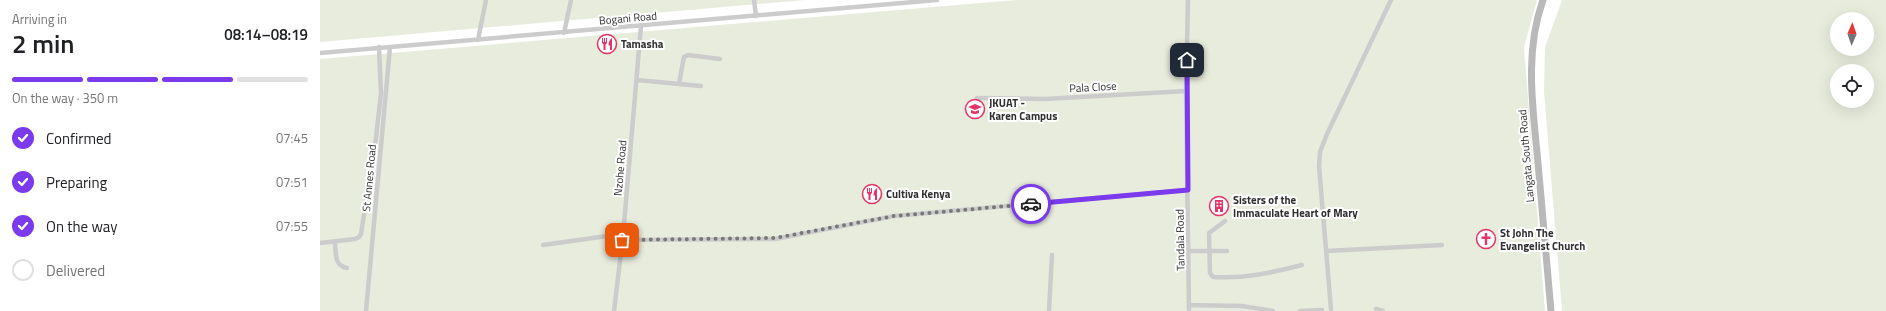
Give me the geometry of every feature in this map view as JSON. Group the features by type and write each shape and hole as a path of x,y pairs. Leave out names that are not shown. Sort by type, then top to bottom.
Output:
{"street":[{"path":"478,40 486,0"},
{"path":"564,32 571,0"},
{"path":"754,0 756,16"},
{"name":"Bogani Road","path":"320,53 937,0"},
{"name":"Tandala Road","path":"1188,0 1186,91 1189,311"},
{"path":"1331,309 1319,177 1320,152 1391,0"},
{"name":"Langata South Road","path":"1543,0 1537,18 1533,43 1532,89 1551,311"},
{"name":"Nzohe Road","path":"614,311 641,26"},
{"name":"St Annes Road","path":"366,311 390,47"},
{"path":"320,244 355,239 359,237 360,234 376,138 381,93 379,48"},
{"path":"679,84 684,57 688,55 720,59"},
{"path":"637,80 701,86"},
{"name":"Pala Close","path":"977,98 1045,99 1186,91"},
{"path":"544,245 607,236 622,238 775,238 894,216 1188,190"},
{"path":"1225,221 1209,233 1210,273 1212,276 1246,277 1264,275 1275,270 1302,265"},
{"path":"335,242 338,263 341,267 347,268"},
{"path":"1326,251 1442,246"},
{"path":"1189,251 1227,251"},
{"path":"1049,311 1052,255"},
{"path":"1189,305 1242,306 1273,311"},
{"path":"1376,309 1383,311"},
{"path":"1300,311 1322,310"}],"shaded area":[{"path":"320,0 805,0 320,42"},
{"path":"1016,0 1537,0 1524,47 1545,311 320,311 320,59"},
{"path":"1562,0 1886,0 1886,311 1562,311 1544,92 1545,47"}],"way so far":[{"path":"622,240 775,238 894,216 1031,204"}],"place":[{"name":"Tamasha","path":"607,44"},
{"name":"JKUAT - Karen Campus","path":"975,109"},
{"name":"Cultiva Kenya","path":"872,194"},
{"name":"Sisters of the Immaculate Heart of Mary","path":"1219,206"},
{"name":"St John The Evangelist Church","path":"1486,239"}],"route":[{"path":"1031,204 1188,190 1186,91 1187,60"}]}
